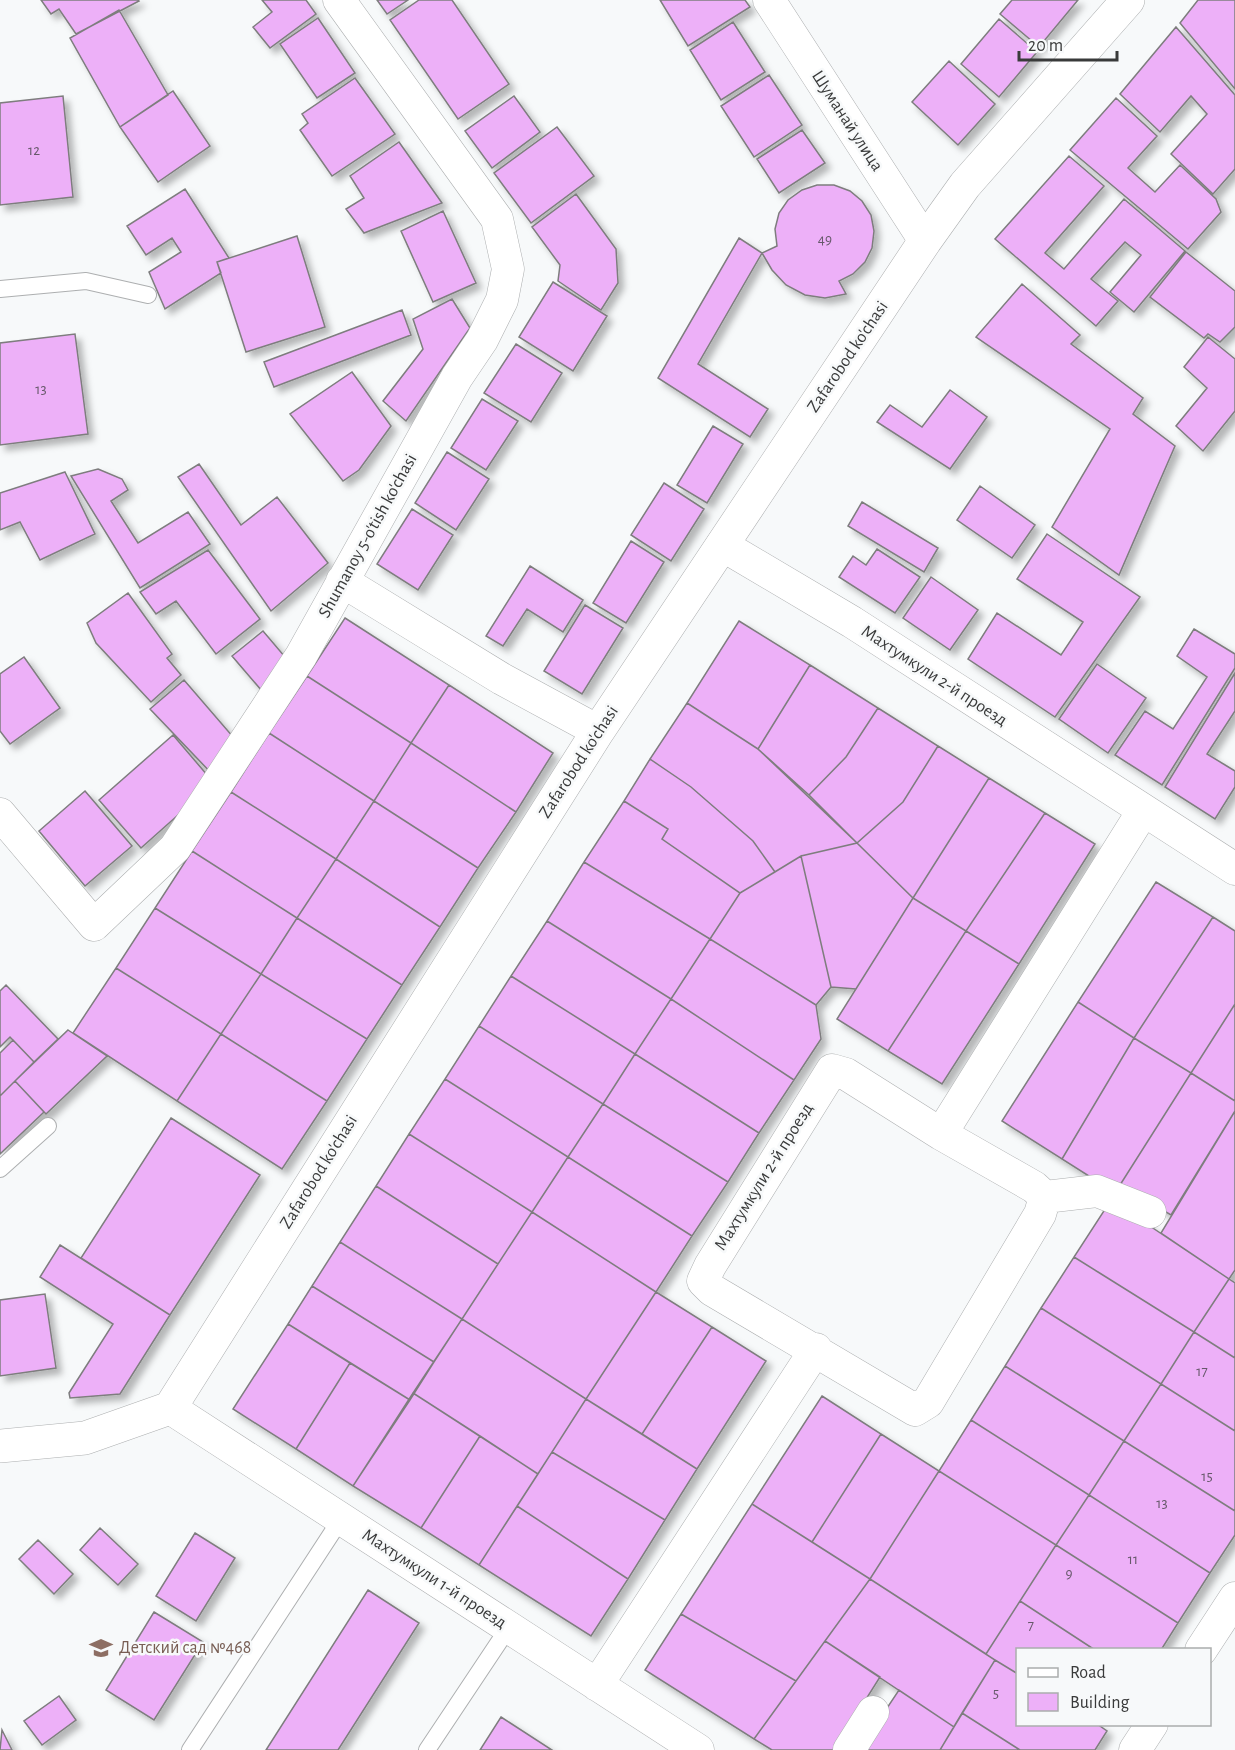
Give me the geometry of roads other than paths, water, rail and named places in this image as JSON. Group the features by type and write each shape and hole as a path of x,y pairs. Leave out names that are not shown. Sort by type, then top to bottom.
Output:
{"street":[{"name":"Shumanoy 5-o'tish ko'chasi","path":"0,814 94,925 175,848 301,656 457,377 482,340 502,300 508,268 497,219 339,0"},
{"name":"Шуманай улица","path":"769,0 925,242"},
{"name":"Zafarobod ko'chasi","path":"170,1408 598,731 925,242 965,184 1128,0"},
{"name":"Махтумкули 2-й проезд","path":"722,545 852,622 1143,811 1231,858"},
{"path":"342,581 502,679 598,731"},
{"path":"940,1134 1143,811"},
{"name":"Махтумкули 2-й проезд","path":"832,1070 846,1074 940,1134 1034,1187 1045,1197 1040,1214 928,1402 922,1406 915,1410 900,1402 816,1349 712,1290 704,1281 710,1266 832,1070"},
{"path":"1045,1197 1097,1191 1150,1212"},
{"path":"597,1685 816,1349"},
{"path":"0,1446 85,1438 170,1408"},
{"name":"Махтумкули 1-й проезд","path":"170,1408 698,1750"},
{"path":"1202,1648 1235,1598"},
{"path":"849,1750 873,1712"},
{"path":"1135,1750 1151,1726"}],"lane":[{"path":"0,289 86,281 148,295"},
{"path":"0,1169 48,1126"},
{"path":"190,1750 341,1519"},
{"path":"427,1750 508,1627"}],"place":[{"name":"Детский сад №468","path":"101,1648"}]}
